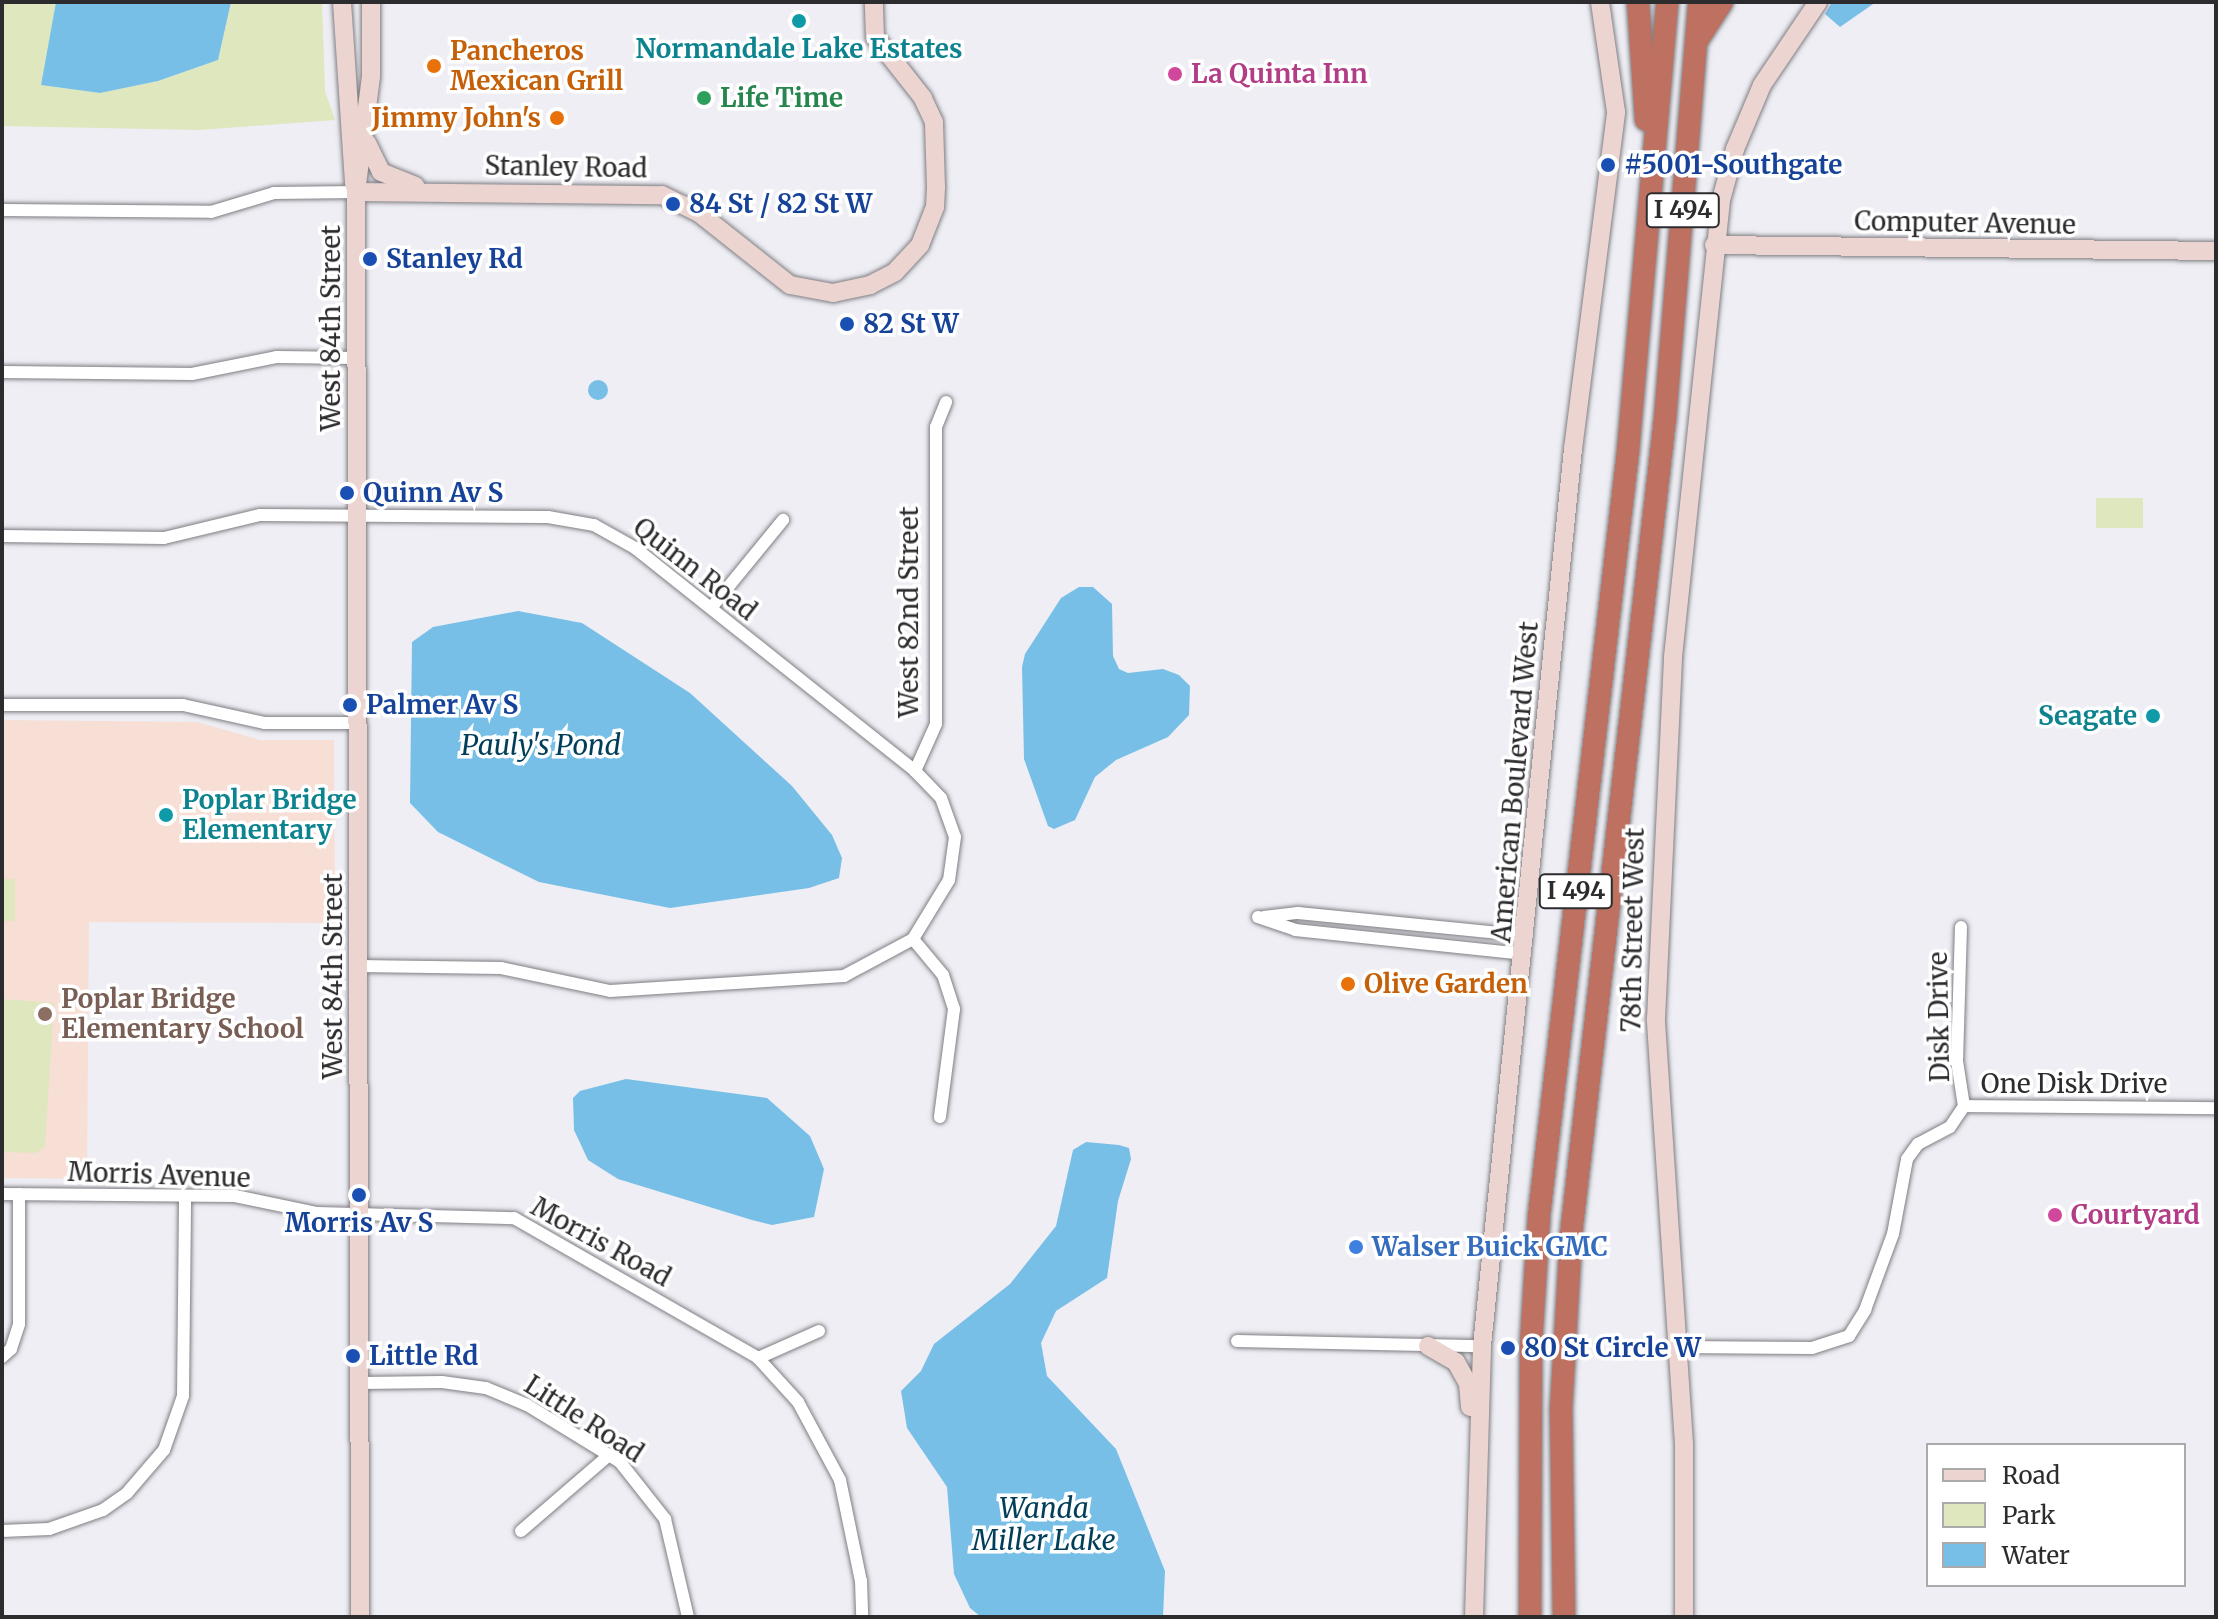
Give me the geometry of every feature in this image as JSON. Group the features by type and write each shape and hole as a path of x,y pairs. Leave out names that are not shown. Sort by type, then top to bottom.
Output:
{"highway":[{"path":"1638,2 1644,36 1644,112 1655,167"},
{"name":"I 494","path":"1530,1617 1531,1359 1539,1216 1628,451 1667,2"},
{"name":"I 494","path":"1564,1617 1561,1410 1572,1220 1665,419 1699,2"},
{"path":"1696,43 1722,2"}],"street":[{"name":"West 84th Street","path":"342,2 351,178 356,192"},
{"name":"West 84th Street","path":"360,1617 356,192 366,140 371,2"},
{"name":"Stanley Road","path":"356,192 662,195 699,213 770,273 811,291 853,291 870,285 895,272 920,245 935,207 934,122 923,98 875,37 874,2"},
{"name":"American Boulevard West","path":"1474,1617 1475,1485 1482,1346 1526,945 1576,420 1616,112 1600,2"},
{"name":"78th Street West","path":"1684,1617 1686,1492 1657,1066 1657,967 1666,739 1721,200 1749,114 1818,2"},
{"path":"366,140 381,172 431,191"},
{"path":"2,210 211,212 274,193 356,192"},
{"name":"Computer Avenue","path":"1714,245 2216,251"},
{"path":"2,372 192,374 277,357 357,358"},
{"name":"West 82nd Street","path":"915,771 936,724 936,427 946,402"},
{"name":"Quinn Road","path":"2,536 164,538 244,516 571,519 615,534 915,771"},
{"path":"711,608 783,520"},
{"path":"2,705 183,705 265,723 358,723"},
{"path":"358,966 501,968 583,988 637,991 844,976 913,939 949,880 955,837 941,798 915,771"},
{"path":"1298,913 1526,945 1295,930 1258,917 1298,913"},
{"name":"Disk Drive","path":"1961,927 1957,958 1964,1106"},
{"path":"913,939 943,975 954,1009 940,1117"},
{"name":"One Disk Drive","path":"1678,1347 1812,1348 1849,1336 1865,1310 1893,1234 1907,1159 1918,1144 1950,1127 1964,1106 2216,1108"},
{"name":"Morris Avenue","path":"2,1194 256,1198 296,1211 360,1215"},
{"path":"2,1357 11,1349 19,1324 19,1194"},
{"path":"2,1531 49,1529 103,1510 127,1493 164,1450 183,1396 185,1196"},
{"name":"Morris Road","path":"360,1215 514,1218 758,1358"},
{"path":"819,1331 758,1358 798,1402 840,1480 861,1581 862,1617"},
{"path":"1237,1341 1482,1346"},
{"path":"1428,1346 1456,1362 1468,1384 1475,1485"},
{"name":"Little Road","path":"360,1383 442,1382 486,1388 527,1405 609,1455 637,1478 665,1519 688,1617"},
{"path":"521,1531 609,1455"}],"shaded area":[{"name":"Poplar Bridge Elementary School","path":"2,720 197,722 260,740 334,740 335,923 89,922 87,1179 2,1178"}],"green space":[{"path":"2,2 56,2 41,85 100,93 158,81 218,60 231,2 322,2 325,91 335,120 199,130 2,126"},
{"path":"2096,498 2143,498 2143,528 2096,528"},
{"path":"2,879 15,879 15,921 2,921"},
{"path":"2,999 54,1003 45,1146 36,1153 2,1152"}],"water":[{"path":"56,2 231,2 218,60 158,81 100,93 41,85"},
{"path":"1832,2 1876,2 1840,27 1825,14"},
{"path":"598,380 605,383 608,390 605,397 598,400 591,397 588,390 591,383"},
{"path":"1079,587 1093,587 1112,604 1113,656 1119,669 1128,673 1163,669 1179,675 1190,686 1189,715 1168,737 1116,760 1095,777 1075,820 1054,829 1048,826 1024,759 1022,667 1025,654 1061,598"},
{"name":"Pauly's Pond","path":"518,611 582,623 690,693 792,786 832,835 842,858 839,878 809,888 670,908 539,882 438,832 410,803 412,642 433,627"},
{"path":"626,1079 767,1098 810,1136 824,1169 814,1217 772,1225 752,1220 618,1179 588,1160 574,1130 573,1098 580,1091"},
{"name":"Wanda Miller Lake","path":"1086,1142 1129,1148 1131,1159 1118,1201 1107,1278 1056,1311 1041,1343 1047,1376 1116,1449 1165,1571 1163,1617 981,1617 970,1608 954,1574 947,1487 907,1428 901,1391 921,1371 934,1344 1010,1284 1056,1226 1073,1150"}],"place":[{"name":"Normandale Lake Estates","path":"799,21"},
{"name":"Pancheros Mexican Grill","path":"434,66"},
{"name":"La Quinta Inn","path":"1175,74"},
{"name":"Life Time","path":"704,98"},
{"name":"Jimmy John's","path":"557,118"},
{"name":"#5001-Southgate","path":"1608,165"},
{"name":"84 St / 82 St W","path":"673,204"},
{"name":"Stanley Rd","path":"370,259"},
{"name":"82 St W","path":"847,324"},
{"name":"Quinn Av S","path":"347,493"},
{"name":"Palmer Av S","path":"350,705"},
{"name":"Seagate","path":"2153,716"},
{"name":"Poplar Bridge Elementary","path":"166,815"},
{"name":"Olive Garden","path":"1348,984"},
{"name":"Poplar Bridge Elementary School","path":"45,1014"},
{"name":"Morris Av S","path":"359,1195"},
{"name":"Courtyard","path":"2055,1215"},
{"name":"Walser Buick GMC","path":"1356,1247"},
{"name":"80 St Circle W","path":"1508,1348"},
{"name":"Little Rd","path":"353,1356"}]}
